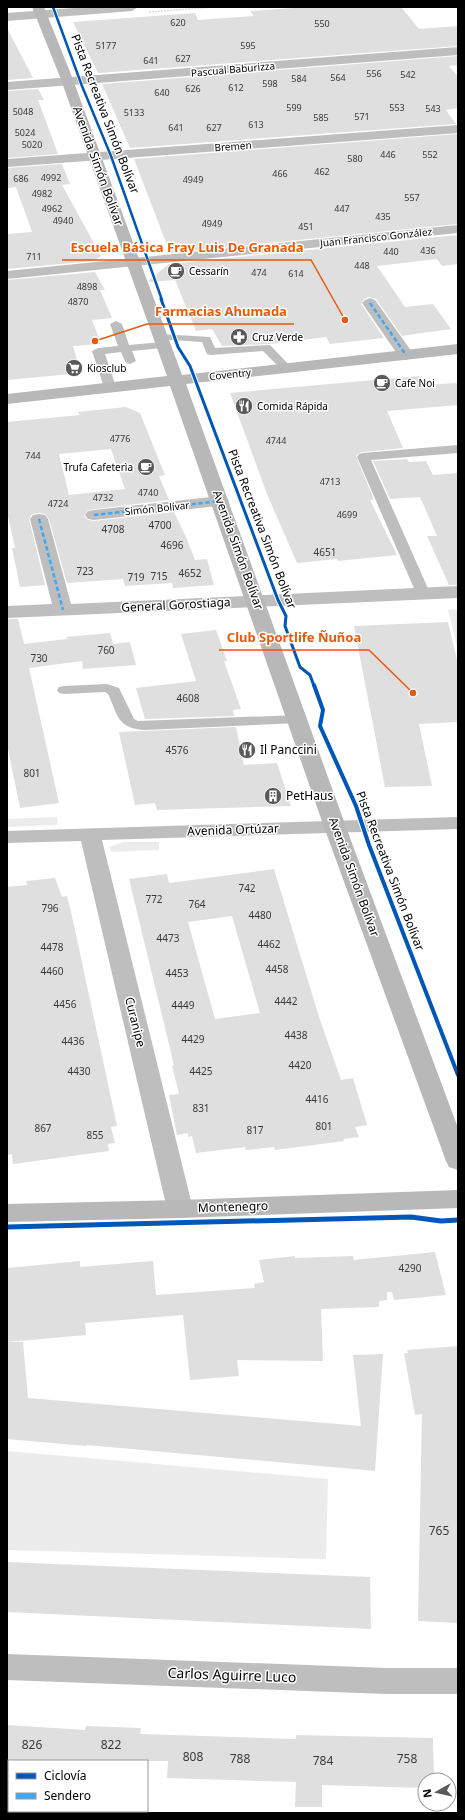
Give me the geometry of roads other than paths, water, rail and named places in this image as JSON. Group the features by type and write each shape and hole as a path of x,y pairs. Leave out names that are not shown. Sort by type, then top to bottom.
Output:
{"street":[{"path":"7,17 39,11 132,7"},
{"name":"Avenida Simón Bolívar","path":"39,11 67,82 220,501 335,827 458,1161"},
{"name":"Pascual Baburizza","path":"7,86 458,51"},
{"name":"Bremen","path":"7,163 458,129"},
{"name":"Juan Francisco González","path":"7,275 458,229"},
{"path":"370,303 406,355"},
{"name":"Coventry","path":"7,399 458,349"},
{"name":"Simón Bolívar","path":"94,515 220,501"},
{"path":"39,519 62,610"},
{"name":"General Gorostiaga","path":"7,612 458,592"},
{"name":"Avenida Ortúzar","path":"7,837 458,823"},
{"name":"Curanipe","path":"90,835 180,1209"},
{"name":"Montenegro","path":"7,1213 180,1209 458,1199"},
{"name":"Carlos Aguirre Luco","path":"7,1667 387,1681 458,1681"}],"lane":[{"path":"116,324 130,361"},
{"path":"162,345 207,341"},
{"path":"110,387 98,351 207,341"},
{"path":"207,341 211,352 266,347 286,368"},
{"path":"423,593 363,457 458,449"},
{"path":"64,690 107,688 114,691 128,721 134,725 144,726 298,719"}],"place":[{"name":"Cessarín","path":"176,271"},
{"name":"Escuela Básica Fray Luis De Granada","path":"345,320"},
{"name":"Cruz Verde","path":"239,337"},
{"name":"Farmacias Ahumada","path":"95,341"},
{"name":"Kiosclub","path":"74,368"},
{"name":"Cafe Noi","path":"382,383"},
{"name":"Comida Rápida","path":"244,406"},
{"name":"Trufa Cafeterìa","path":"146,467"},
{"name":"Club Sportlife Ñuñoa","path":"413,693"},
{"name":"Il Panccini","path":"247,750"},
{"name":"PetHaus","path":"273,796"}]}
